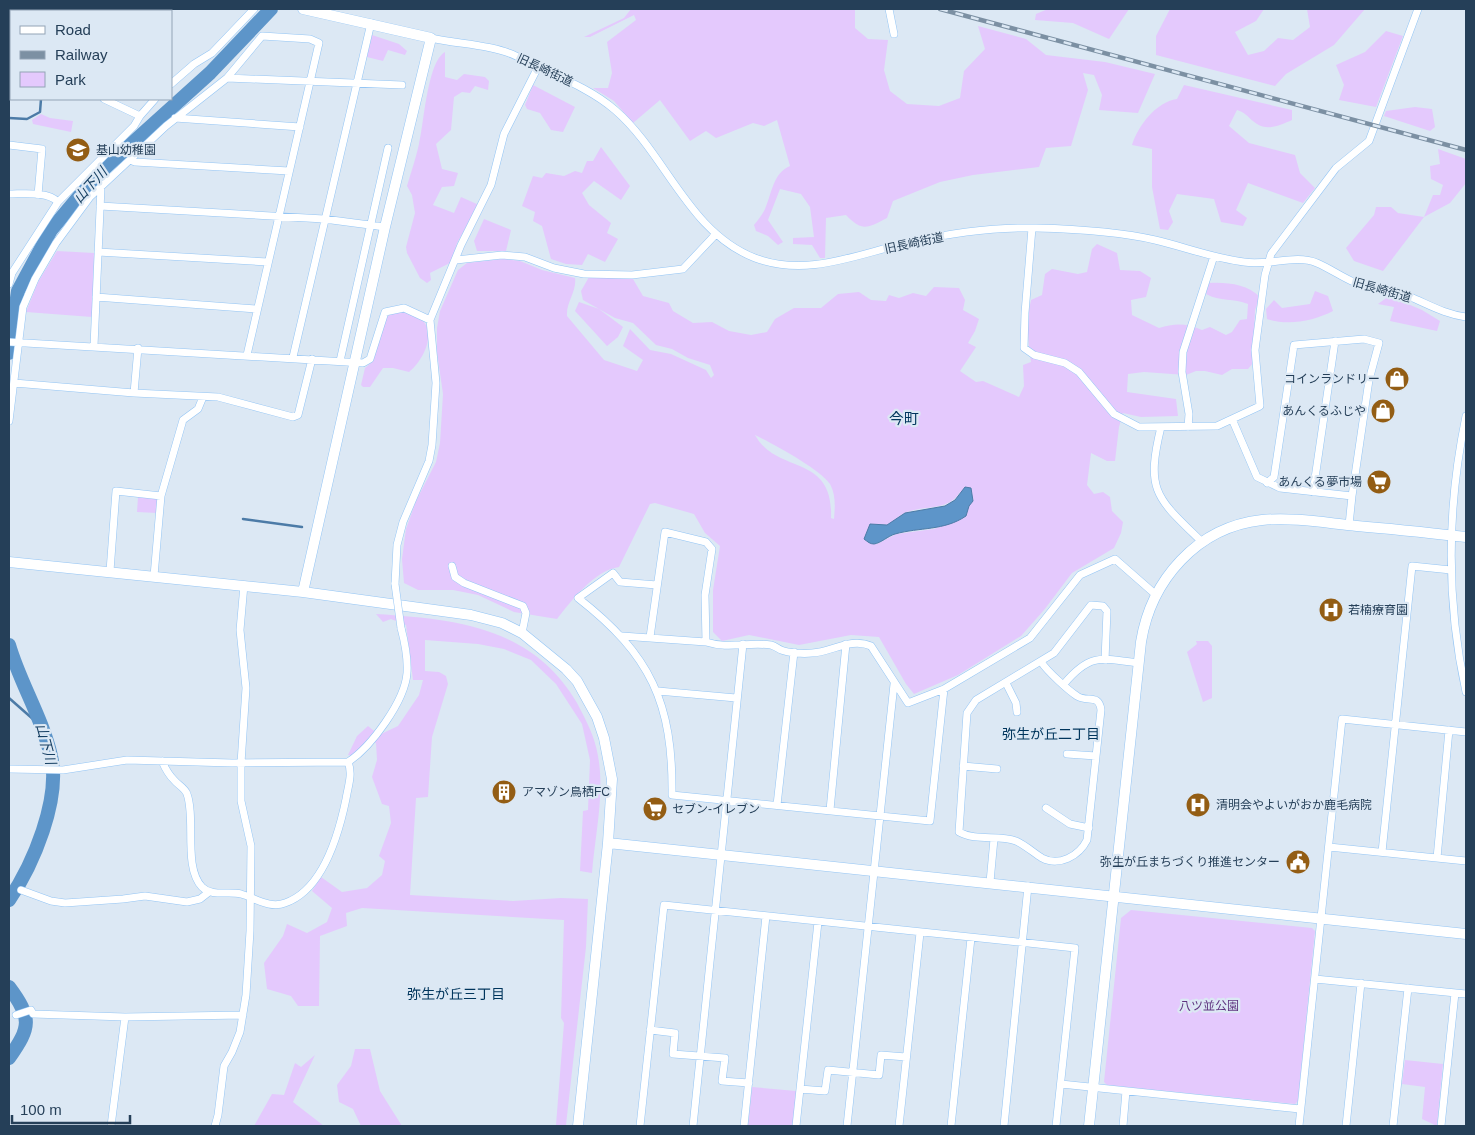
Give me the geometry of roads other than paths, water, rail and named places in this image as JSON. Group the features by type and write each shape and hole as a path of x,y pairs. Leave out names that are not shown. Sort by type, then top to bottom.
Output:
{"street":[{"path":"172,83 194,64 212,53 254,9"},
{"path":"303,9 431,38 385,227 303,592"},
{"path":"890,9 894,34"},
{"path":"1032,228 1024,348 1034,355 1065,363 1079,372 1114,414 1139,427 1217,426 1260,406 1255,350 1267,264 1271,254 1325,181 1336,168 1369,141 1418,9"},
{"path":"293,357 371,23"},
{"path":"9,421 23,307 35,279 73,219 101,187 175,118 227,78 262,36 310,39 319,43 247,355"},
{"name":"旧長崎街道","path":"431,38 509,53 594,93 631,126 690,205 716,234 755,258 785,265 824,266 910,242 966,233 1032,228 1093,231 1154,239 1247,263 1267,264 1290,260 1318,263 1343,278 1362,285 1390,290 1440,312 1466,317"},
{"path":"9,46 10,40"},
{"path":"9,769 63,770 114,760 241,763 348,762 357,756 371,741 404,690 407,674 406,650 395,584 397,545 403,522 429,461 432,445 436,383 430,320 461,245 491,185 504,134 538,67"},
{"path":"227,78 402,85"},
{"path":"106,100 140,116"},
{"path":"9,284 10,271 58,202 134,126 154,100"},
{"path":"175,118 300,127"},
{"path":"9,145 42,149 38,195"},
{"path":"340,361 388,148"},
{"path":"130,160 135,162 289,171"},
{"path":"94,346 101,187"},
{"path":"9,194 38,195 54,198 58,202"},
{"path":"100,206 324,219 385,227"},
{"path":"456,260 502,255 525,257 554,268 584,274 632,275 683,269 716,234"},
{"path":"98,252 268,262"},
{"path":"1188,427 1189,414 1182,372 1183,352 1214,256"},
{"path":"96,297 257,309"},
{"path":"9,342 293,357 363,363 370,359 385,312 404,308 430,320"},
{"path":"1266,483 1274,478 1294,345 1364,339 1379,343 1369,380 1348,525"},
{"path":"1313,492 1335,341"},
{"path":"134,393 138,348"},
{"path":"14,383 134,393 203,396 235,401 294,417 298,415 312,359"},
{"path":"154,576 162,496 183,420 198,409 203,396"},
{"path":"1466,416 1457,470 1451,535 1454,615 1466,692"},
{"path":"1232,419 1257,477 1266,483 1280,488 1352,496"},
{"path":"1161,427 1153,473 1158,494 1169,509 1202,542"},
{"path":"110,572 116,491 162,496"},
{"path":"1089,1126 1143,628 1155,594 1180,560 1202,542 1224,531 1261,520 1292,519 1466,537"},
{"path":"650,637 665,532 706,542 712,549 705,595 706,642"},
{"path":"622,636 706,642 719,646 743,644 774,646 783,651 794,652 819,652 846,644 866,644 871,646 908,703 944,689 1030,638 1080,575 1115,559 1155,594"},
{"path":"9,562 244,585 471,614 502,623 522,633 554,658 577,681 597,717 604,738 612,778 608,843 578,1126"},
{"path":"452,566 455,577 464,583 523,606 526,613 522,633"},
{"path":"1382,852 1412,566 1451,570"},
{"path":"656,586 620,582 613,573 578,598 622,636 638,656 658,691 672,760 672,795 727,799 930,821 944,689"},
{"path":"215,1126 218,1115 221,1079 240,1032 247,974 250,846 241,801 241,763 246,702 240,630 244,585"},
{"path":"1042,663 1077,697 1093,698 1100,704 1087,840 1080,851 1068,859 1056,861 1044,859 1015,841 969,836 960,832 963,766 969,708 976,700 1042,663 1054,654 1091,605 1103,606 1107,611 1105,660"},
{"path":"693,1126 743,644"},
{"path":"830,810 846,644"},
{"path":"778,805 794,652"},
{"path":"1064,684 1078,668 1097,659 1139,663"},
{"path":"1006,683 1016,703 1017,712"},
{"path":"847,1126 894,684"},
{"path":"658,691 736,698"},
{"path":"1299,1126 1342,719 1466,732"},
{"path":"1437,858 1450,730"},
{"path":"1067,754 1096,756"},
{"path":"162,761 173,779 186,791 190,804 194,870 200,885 209,892 240,894 274,904 285,904 309,886 328,859 340,828 351,774 348,762"},
{"path":"963,766 997,769"},
{"path":"1046,808 1070,824 1089,828"},
{"path":"990,882 994,839"},
{"path":"608,843 1028,886 1466,934"},
{"path":"1328,847 1466,861"},
{"path":"1004,1126 1028,886"},
{"path":"21,890 51,901 65,903 145,896 187,902 200,899 209,892"},
{"path":"640,1126 664,905 1022,944 1075,948 1056,1126"},
{"path":"744,1126 766,916"},
{"path":"796,1126 818,922"},
{"path":"899,1126 920,933"},
{"path":"951,1126 971,938"},
{"path":"1314,979 1466,994"},
{"path":"1346,1126 1361,983"},
{"path":"1393,1126 1408,988"},
{"path":"1441,1126 1455,993"},
{"path":"17,1015 29,1011 33,1014 125,1017 242,1015"},
{"path":"112,1126 125,1017"},
{"path":"650,1030 675,1032 673,1054 725,1058 722,1081 749,1084"},
{"path":"800,1089 825,1091 828,1070 879,1075 881,1055 906,1057"},
{"path":"1061,1084 1300,1109"},
{"path":"1123,1126 1126,1090"}],"water":[{"path":"965,487 971,488 973,501 969,506 966,516 958,521 895,534 874,544 864,539 870,524 887,525 905,513 945,506 955,500"}],"waterway":[{"name":"山下川","path":"9,353 18,291 51,230 97,175 210,73 271,9"},
{"path":"9,118 27,119 40,112 41,100"},
{"path":"243,519 302,527"},
{"name":"山下川","path":"9,645 47,742 53,773 52,792 43,831 27,869 9,900"},
{"path":"9,698 34,720 40,721"},
{"name":"山下川","path":"9,987 22,1007 26,1022 22,1038 9,1058"}],"railway":[{"path":"940,9 1466,150"}],"place":[{"name":"基山幼稚園","path":"78,150"},
{"name":"コインランドリー","path":"1397,379"},
{"name":"あんくるふじや","path":"1383,411"},
{"name":"あんくる夢市場","path":"1379,482"},
{"name":"若楠療育園","path":"1331,610"},
{"name":"アマゾン鳥栖FC","path":"504,792"},
{"name":"清明会やよいがおか鹿毛病院","path":"1198,805"},
{"name":"セブン-イレブン","path":"655,809"},
{"name":"弥生が丘まちづくり推進センター","path":"1298,862"}],"district":[{"name":"今町","path":"904,418"},
{"name":"弥生が丘二丁目","path":"1051,734"},
{"name":"弥生が丘三丁目","path":"456,994"}],"park label":[{"name":"八ツ並公園","path":"1209,1006"}]}
